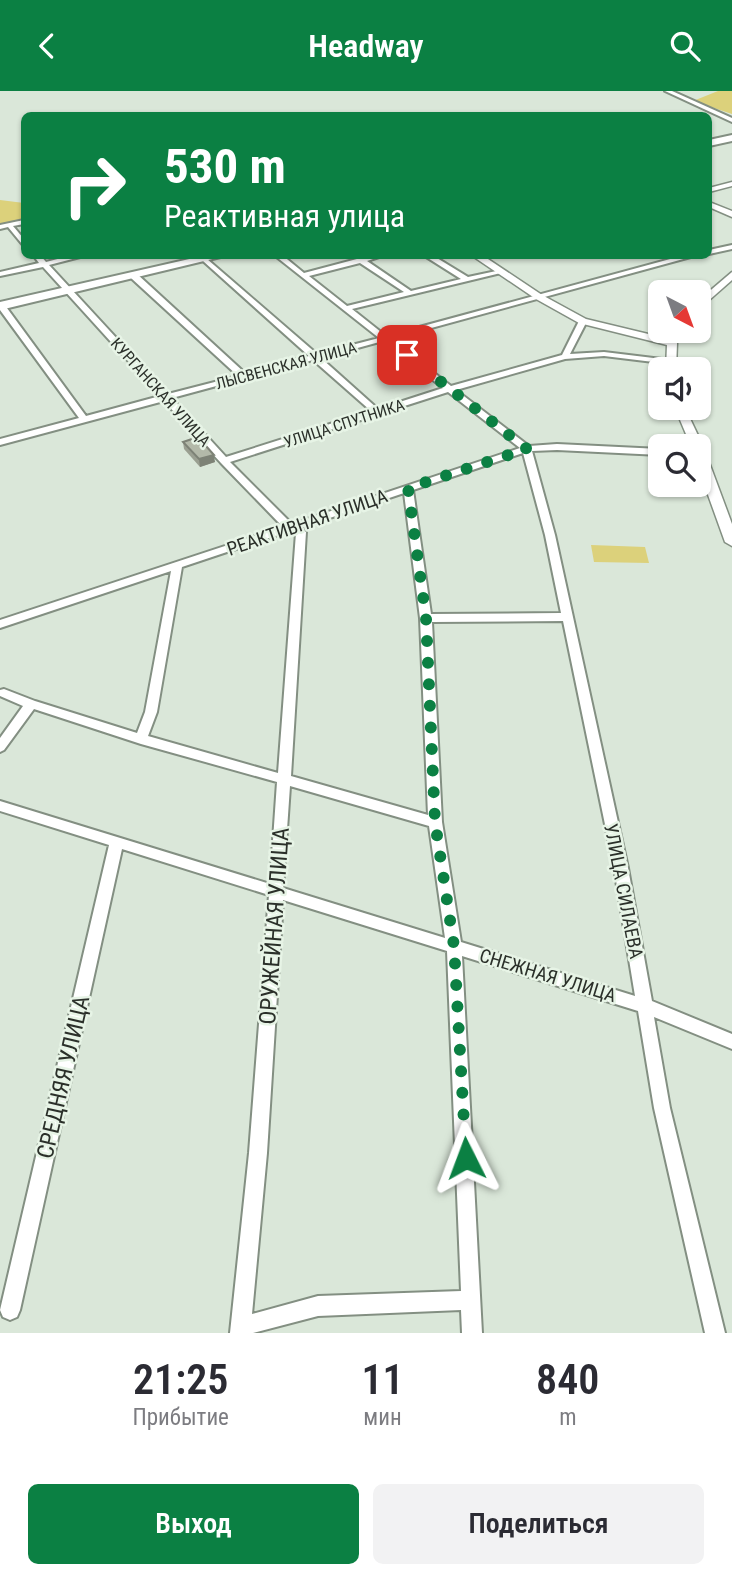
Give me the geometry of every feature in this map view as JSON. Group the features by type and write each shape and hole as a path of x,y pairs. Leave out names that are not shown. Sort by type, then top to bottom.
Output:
{"main road":[{"path":"712,142 732,138"},
{"path":"712,189 732,184"},
{"path":"712,205 732,214"},
{"path":"0,306 209,259"},
{"path":"482,259 538,297 583,321 648,337"},
{"path":"711,295 732,275"},
{"path":"671,357 672,343"},
{"path":"711,486 732,542"}],"street":[{"path":"668,91 732,120"},
{"path":"0,227 21,223"},
{"path":"9,225 21,239"},
{"path":"712,251 732,247"},
{"name":"КУРГАНСКАЯ УЛИЦА","path":"40,259 224,461 289,527"},
{"path":"0,274 67,259"},
{"path":"282,259 527,449"},
{"path":"304,275 365,259"},
{"path":"433,259 466,279"},
{"name":"ЛЫСВЕНСКАЯ УЛИЦА","path":"0,442 680,259"},
{"path":"205,260 377,412"},
{"path":"361,260 408,292"},
{"path":"347,309 408,292 501,272"},
{"path":"134,276 243,376"},
{"path":"0,306 84,419"},
{"path":"565,356 583,321"},
{"name":"УЛИЦА СПУТНИКА","path":"224,461 565,356 604,354 648,362"},
{"name":"РЕАКТИВНАЯ УЛИЦА","path":"0,624 527,449 557,447 648,451"},
{"name":"УЛИЦА СИЛАЕВА","path":"527,449 550,535 621,868 662,1108 715,1333"},
{"path":"408,488 426,618 435,822 454,946 472,1333"},
{"name":"ОРУЖЕЙНАЯ УЛИЦА","path":"241,1330 258,1153 302,532 289,527"},
{"path":"141,739 151,712 177,566"},
{"path":"426,618 566,617"},
{"path":"4,694 141,739 435,822"},
{"path":"0,747 31,704"},
{"name":"СНЕЖНАЯ УЛИЦА","path":"0,806 645,1006 732,1042"},
{"name":"СРЕДНЯЯ УЛИЦА","path":"10,1310 116,844"},
{"path":"241,1330 318,1306 471,1300"}],"shaded area":[{"path":"718,91 732,91 732,114 693,101"},
{"path":"0,200 21,203 21,221 0,225"},
{"path":"591,545 645,547 649,563 594,562"}],"building":[{"path":"198,437 214,455 199,459 183,442"}],"route":[{"path":"407,355 527,449 408,488 426,618 435,822 454,946 466,1158"}]}
